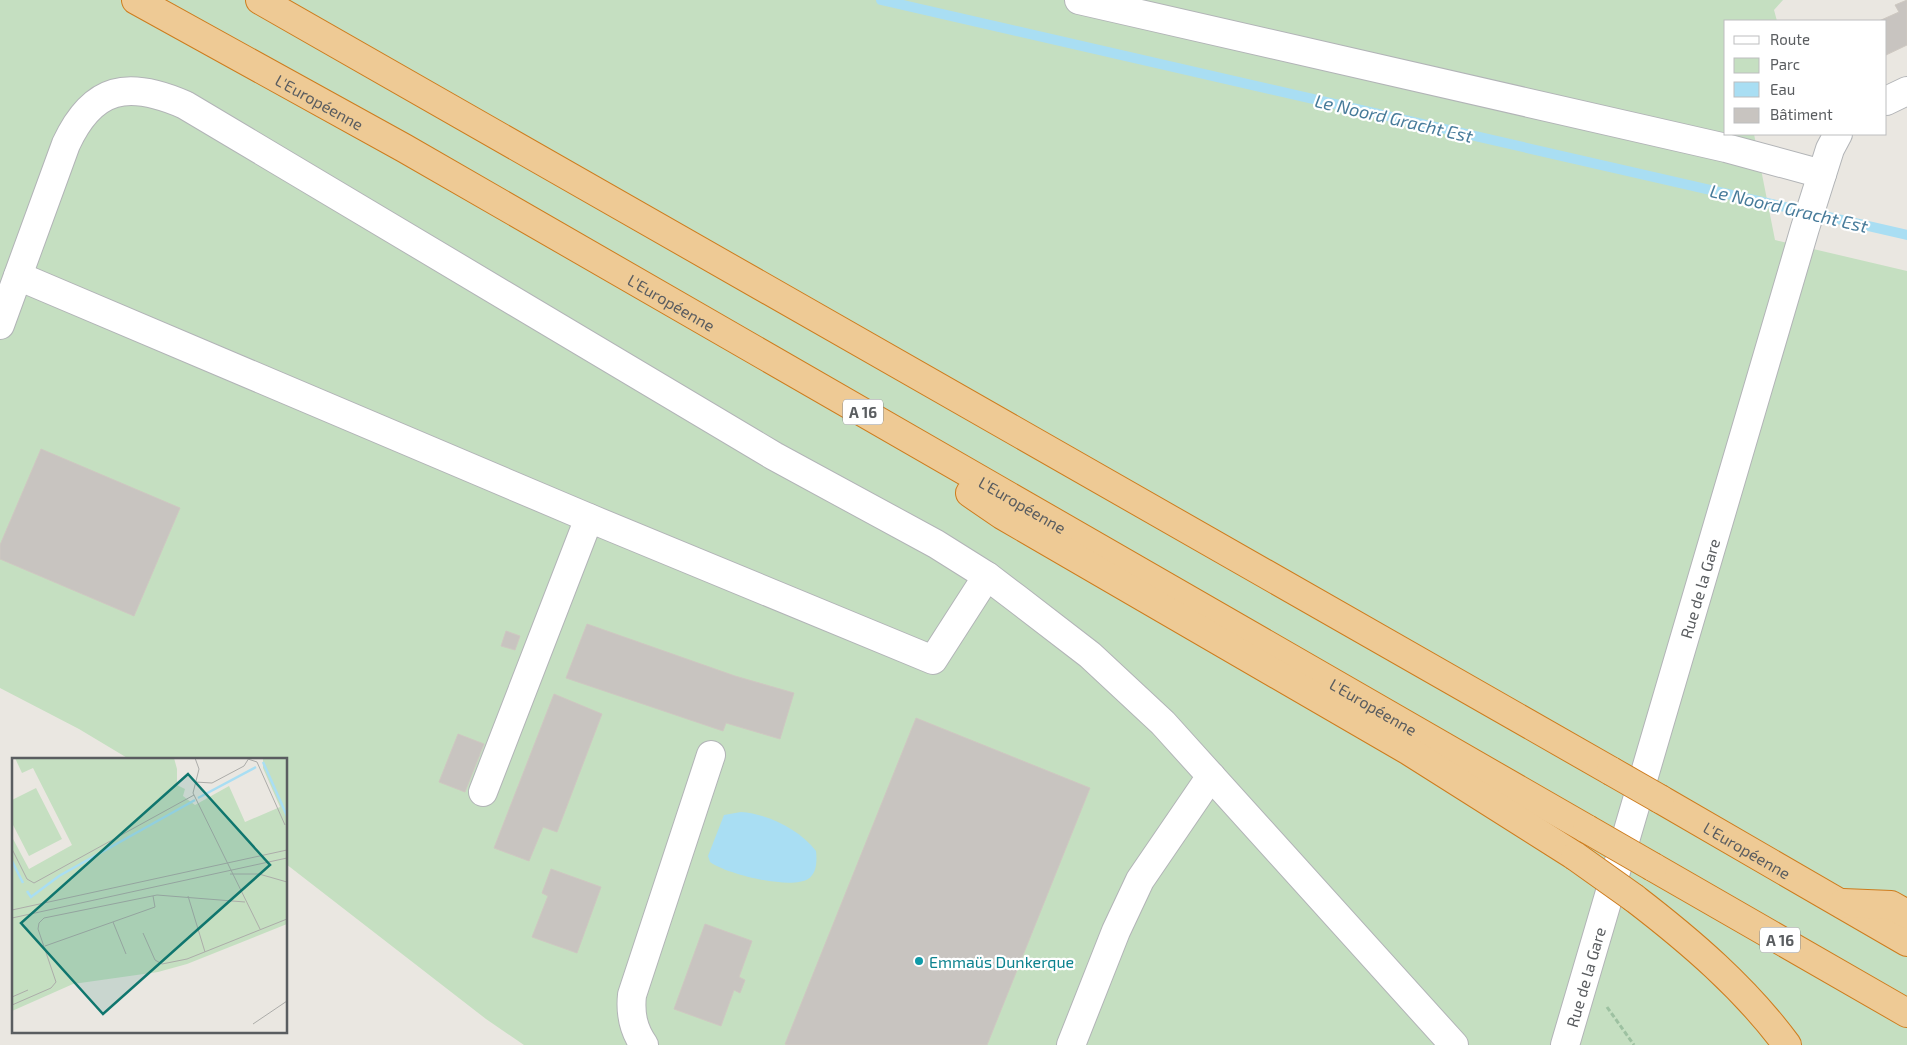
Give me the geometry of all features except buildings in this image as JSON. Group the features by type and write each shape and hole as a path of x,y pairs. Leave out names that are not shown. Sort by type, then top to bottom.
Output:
{"highway":[{"name":"L'Européenne","path":"136,0 396,143 1907,1013"},
{"name":"L'Européenne","path":"260,0 1660,799 1907,942"},
{"path":"801,376 1002,515 1409,751 1575,856 1634,898 1714,964 1748,999 1787,1045"},
{"path":"1840,903 1891,905 1907,914"}],"street":[{"path":"1079,0 1726,148 1819,184"},
{"path":"0,325 66,144 81,117 99,100 124,91 138,90 170,98 202,114 774,456 936,544 988,576 1069,638 1112,674 1163,723 1454,1045"},
{"name":"Rue de la Gare","path":"1565,1045 1805,228 1830,148 1837,135"},
{"path":"18,276 589,518 933,660 988,576"},
{"path":"483,792 589,518"},
{"path":"644,1045 633,1024 630,1009 632,995 711,755"},
{"path":"1071,1045 1116,931 1140,880 1211,776"}],"path":[{"path":"1585,975 1634,1045"}],"green space":[{"path":"0,0 1783,0 1774,10 1777,20 1724,20 1724,135 1754,135 1775,240 1907,271 1907,1045 524,1045 486,1019 288,866 288,758 127,758 79,729 0,688"}],"water":[{"path":"741,812 772,819 801,836 816,851 816,866 813,874 808,879 799,882 773,882 743,876 710,862 708,856 724,815"}],"waterway":[{"name":"Le Noord Gracht Est","path":"881,0 1907,235"}],"place":[{"name":"Emmaüs Dunkerque","path":"919,961"}]}
